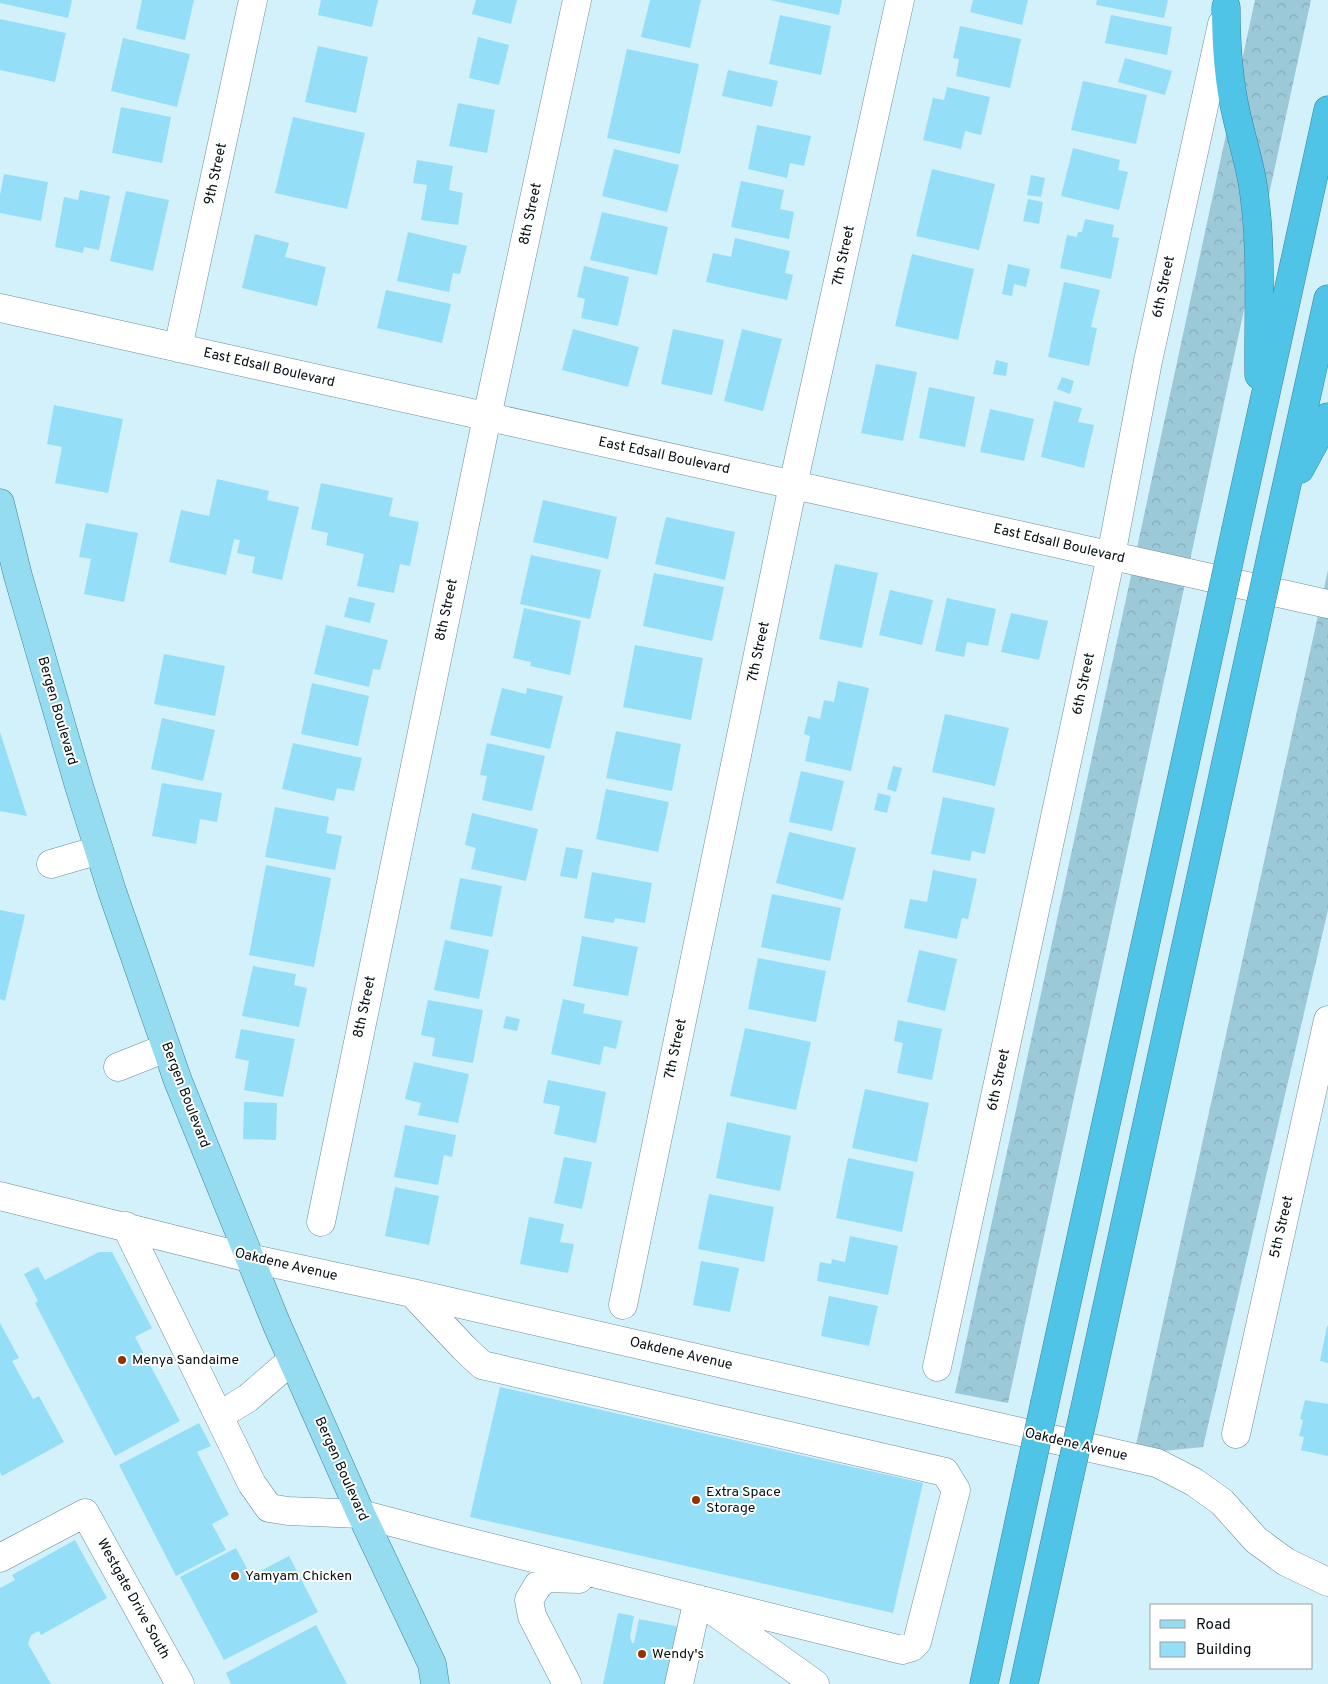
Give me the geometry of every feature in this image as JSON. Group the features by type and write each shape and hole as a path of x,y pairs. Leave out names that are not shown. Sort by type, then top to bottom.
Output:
{"highway":[{"path":"1226,3 1227,61 1235,112 1252,180 1255,215 1258,254 1259,425"},
{"path":"984,1684 1328,110"},
{"path":"1024,1684 1328,299"},
{"path":"1285,497 1328,417"}],"main road":[{"name":"Bergen Boulevard","path":"0,504 18,576 99,850 178,1081 292,1360 361,1514 434,1674 452,1684"}],"street":[{"name":"9th Street","path":"178,348 253,0"},
{"name":"8th Street","path":"321,1222 487,417 577,0"},
{"name":"7th Street","path":"623,1305 794,485 900,0"},
{"name":"6th Street","path":"937,1367 1111,556 1148,362 1226,3"},
{"name":"East Edsall Boulevard","path":"0,308 1328,604"},
{"path":"51,864 99,850"},
{"name":"5th Street","path":"1236,1434 1328,1020"},
{"path":"118,1067 166,1048"},
{"name":"Oakdene Avenue","path":"0,1196 249,1258 412,1293 1157,1464 1194,1482 1222,1502 1256,1540 1286,1562 1328,1582"},
{"path":"126,1226 252,1484 269,1508 288,1511 361,1514 902,1650 912,1647 918,1640 956,1490 945,1472 482,1366 412,1293"},
{"path":"219,1416 248,1398 292,1360"},
{"name":"Westgate Drive South","path":"0,1558 85,1513 180,1684"},
{"path":"567,1684 532,1616 529,1600 534,1590 542,1580 551,1577 645,1586"},
{"path":"679,1684 698,1599"},
{"path":"698,1599 815,1684"},
{"path":"968,1684 990,1657"}],"green space":[{"path":"1255,0 1311,0 1008,1403 955,1393"},
{"path":"1328,570 1328,910 1203,1447 1134,1454"}],"building":[{"path":"0,0 72,0 68,18 0,3"},
{"path":"142,0 194,0 185,40 136,29"},
{"path":"321,0 378,0 372,27 318,15"},
{"path":"476,0 517,0 511,24 472,14"},
{"path":"650,0 701,0 690,48 641,37"},
{"path":"770,0 842,0 839,15"},
{"path":"973,0 1028,0 1022,25 970,12"},
{"path":"1097,0 1168,0 1164,18 1096,5"},
{"path":"780,15 831,26 821,75 769,64"},
{"path":"1111,15 1172,27 1167,55 1105,43"},
{"path":"0,19 66,33 55,82 0,70"},
{"path":"960,26 1021,39 1010,88 956,76 959,59 953,58"},
{"path":"478,37 509,45 499,85 469,78"},
{"path":"123,38 190,54 177,107 111,91"},
{"path":"318,46 368,57 356,113 305,102"},
{"path":"627,49 699,64 680,154 607,138"},
{"path":"1125,58 1172,71 1165,95 1118,82"},
{"path":"728,70 778,81 772,107 722,96"},
{"path":"1083,81 1147,95 1136,144 1071,130"},
{"path":"947,87 990,97 981,135 965,131 961,149 923,140 933,98 944,100"},
{"path":"458,103 495,110 487,153 449,146"},
{"path":"121,107 171,117 162,163 112,153"},
{"path":"293,117 365,133 347,209 275,193"},
{"path":"757,125 811,136 804,166 790,163 787,178 748,169"},
{"path":"1073,148 1120,160 1118,170 1128,172 1119,210 1061,196"},
{"path":"614,149 679,165 667,212 602,196"},
{"path":"417,160 453,166 449,190 463,193 458,225 421,220 427,185 413,183"},
{"path":"932,169 995,184 979,250 916,236"},
{"path":"4,174 48,182 41,221 0,213 0,195"},
{"path":"1031,175 1045,178 1041,197 1027,195"},
{"path":"741,181 784,190 780,209 794,212 789,239 731,227"},
{"path":"80,190 110,196 99,250 84,247 83,253 55,247 64,197 78,200"},
{"path":"126,191 169,200 153,271 110,261"},
{"path":"1028,199 1043,202 1039,224 1023,221"},
{"path":"602,212 668,227 657,275 590,260"},
{"path":"1085,219 1114,225 1112,237 1119,238 1111,279 1060,268 1067,235 1077,237 1078,232 1082,232"},
{"path":"408,232 467,246 460,274 453,273 449,292 397,281"},
{"path":"255,234 289,243 285,257 326,267 317,306 242,288"},
{"path":"735,238 790,251 785,273 793,275 787,300 706,282 713,253 731,257"},
{"path":"912,254 974,269 958,340 895,326"},
{"path":"1008,264 1030,269 1026,287 1014,284 1012,296 1002,294"},
{"path":"584,266 629,277 618,326 581,318 585,299 577,297"},
{"path":"1064,282 1100,290 1091,327 1097,328 1089,366 1048,357"},
{"path":"386,290 451,304 442,343 377,328"},
{"path":"573,329 639,347 628,387 562,370"},
{"path":"673,329 724,340 712,395 661,384"},
{"path":"742,329 782,339 763,411 724,401"},
{"path":"996,360 1008,363 1006,376 993,374"},
{"path":"876,364 917,372 903,441 861,433"},
{"path":"1062,377 1074,381 1070,394 1057,389"},
{"path":"929,387 975,397 965,447 919,438"},
{"path":"1054,401 1082,408 1078,422 1094,425 1084,468 1041,457"},
{"path":"54,405 123,419 108,493 55,483 62,447 47,444"},
{"path":"990,409 1034,419 1024,461 980,452"},
{"path":"217,479 269,491 267,500 299,507 282,580 252,573 255,557 237,553 240,540 234,539 226,575 169,562 181,510 209,516"},
{"path":"321,483 393,498 389,516 419,522 410,566 400,564 394,593 357,586 364,554 326,545 328,533 311,529"},
{"path":"543,500 617,517 608,559 533,542"},
{"path":"666,517 735,532 725,580 655,564"},
{"path":"86,523 138,533 124,602 84,594 91,559 79,557"},
{"path":"531,555 601,570 590,619 520,604"},
{"path":"835,564 878,573 862,648 819,639"},
{"path":"654,573 724,587 712,641 643,626"},
{"path":"890,590 933,600 922,645 879,635"},
{"path":"349,597 375,603 370,623 344,617"},
{"path":"947,598 996,609 988,646 967,642 964,657 935,651"},
{"path":"524,608 581,621 570,675 530,666 531,662 513,658"},
{"path":"1011,613 1048,621 1039,660 1001,652"},
{"path":"326,625 388,640 380,670 373,669 369,687 314,674"},
{"path":"635,645 703,658 691,720 623,707"},
{"path":"164,654 225,666 215,716 154,704"},
{"path":"838,681 869,688 851,771 805,761 810,736 804,734 808,716 820,719 824,700 834,702"},
{"path":"312,683 369,696 358,746 301,734"},
{"path":"502,688 526,694 527,688 563,696 550,749 490,735"},
{"path":"945,714 1009,728 995,786 932,772"},
{"path":"162,718 215,730 203,781 151,769"},
{"path":"616,731 681,744 672,791 606,778"},
{"path":"0,732 27,816 0,811"},
{"path":"293,743 362,758 354,791 337,788 334,801 282,789"},
{"path":"487,743 545,756 532,811 482,800 487,776 480,775"},
{"path":"893,766 902,768 896,792 887,789"},
{"path":"801,771 844,781 832,831 789,822"},
{"path":"162,783 222,793 217,822 200,819 196,844 152,836"},
{"path":"606,789 669,802 658,852 596,839"},
{"path":"878,793 891,796 887,813 874,810"},
{"path":"943,797 995,808 985,854 972,851 970,861 931,854"},
{"path":"275,807 329,817 326,833 342,836 335,870 265,857"},
{"path":"472,813 538,829 526,881 471,869 476,848 465,845"},
{"path":"789,832 856,848 843,900 776,883"},
{"path":"566,847 583,850 577,879 560,876"},
{"path":"266,865 331,878 314,967 249,955"},
{"path":"933,870 977,879 968,919 962,918 957,939 904,928 910,899 927,902"},
{"path":"592,872 652,883 645,923 615,918 614,923 584,918"},
{"path":"460,878 502,886 492,937 450,929"},
{"path":"772,894 841,908 830,961 761,947"},
{"path":"0,910 25,915 5,1001 0,999"},
{"path":"582,936 638,947 628,996 573,986"},
{"path":"445,940 489,950 479,999 434,990"},
{"path":"919,950 957,959 945,1011 907,1002"},
{"path":"758,958 826,971 816,1022 748,1009"},
{"path":"253,966 296,974 294,985 307,988 299,1027 242,1016"},
{"path":"563,999 585,1004 583,1013 622,1021 616,1049 604,1046 600,1065 551,1054"},
{"path":"428,1000 483,1010 473,1063 432,1056 435,1038 421,1035"},
{"path":"506,1016 520,1019 517,1031 503,1028"},
{"path":"898,1020 942,1029 932,1080 897,1073 903,1043 894,1041"},
{"path":"745,1028 811,1042 796,1110 730,1096"},
{"path":"241,1029 295,1039 283,1097 244,1090 249,1061 235,1058"},
{"path":"414,1062 469,1074 458,1123 418,1115 421,1103 405,1099"},
{"path":"548,1080 606,1092 596,1143 554,1134 560,1106 543,1103"},
{"path":"865,1089 929,1103 917,1162 852,1148"},
{"path":"244,1102 277,1103 276,1140 243,1139"},
{"path":"727,1122 791,1136 780,1191 716,1178"},
{"path":"405,1125 456,1135 452,1157 444,1155 438,1185 394,1177"},
{"path":"564,1157 592,1162 582,1209 554,1203"},
{"path":"848,1158 914,1172 902,1232 836,1218"},
{"path":"395,1187 439,1196 429,1245 385,1236"},
{"path":"709,1194 774,1207 764,1262 698,1249"},
{"path":"529,1217 564,1224 560,1242 574,1244 568,1273 520,1264"},
{"path":"850,1236 898,1246 888,1295 817,1281 820,1262 831,1264 832,1259 845,1262"},
{"path":"99,1252 112,1252 152,1328 135,1337 180,1421 115,1456 35,1303 38,1301 24,1274 38,1267 45,1280"},
{"path":"701,1261 739,1268 730,1312 693,1305"},
{"path":"829,1296 878,1306 869,1346 821,1336"},
{"path":"0,1323 19,1358 12,1361 33,1399 39,1396 64,1442 2,1476 0,1472"},
{"path":"1328,1326 1328,1363 1320,1361"},
{"name":"Extra Space Storage","path":"500,1387 923,1483 893,1613 470,1517"},
{"path":"1305,1400 1328,1404 1328,1456 1301,1450 1304,1437 1299,1436 1303,1420 1300,1419"},
{"path":"199,1423 211,1446 197,1452 229,1515 212,1524 226,1550 176,1576 119,1465"},
{"path":"75,1540 107,1598 41,1635 39,1631 31,1635 28,1644 51,1684 0,1684 0,1588 15,1580 12,1575"},
{"path":"236,1548 251,1576 289,1556 318,1612 224,1660 180,1577"},
{"name":"Wendy's","path":"618,1613 634,1616 630,1637 632,1643 634,1643 639,1619 681,1627 669,1684 603,1684"},
{"path":"316,1625 347,1684 231,1684 226,1673"}],"place":[{"name":"Menya Sandaime","path":"122,1360"},
{"name":"Extra Space Storage","path":"696,1500"},
{"name":"Yamyam Chicken","path":"235,1576"},
{"name":"Wendy's","path":"642,1654"}]}
